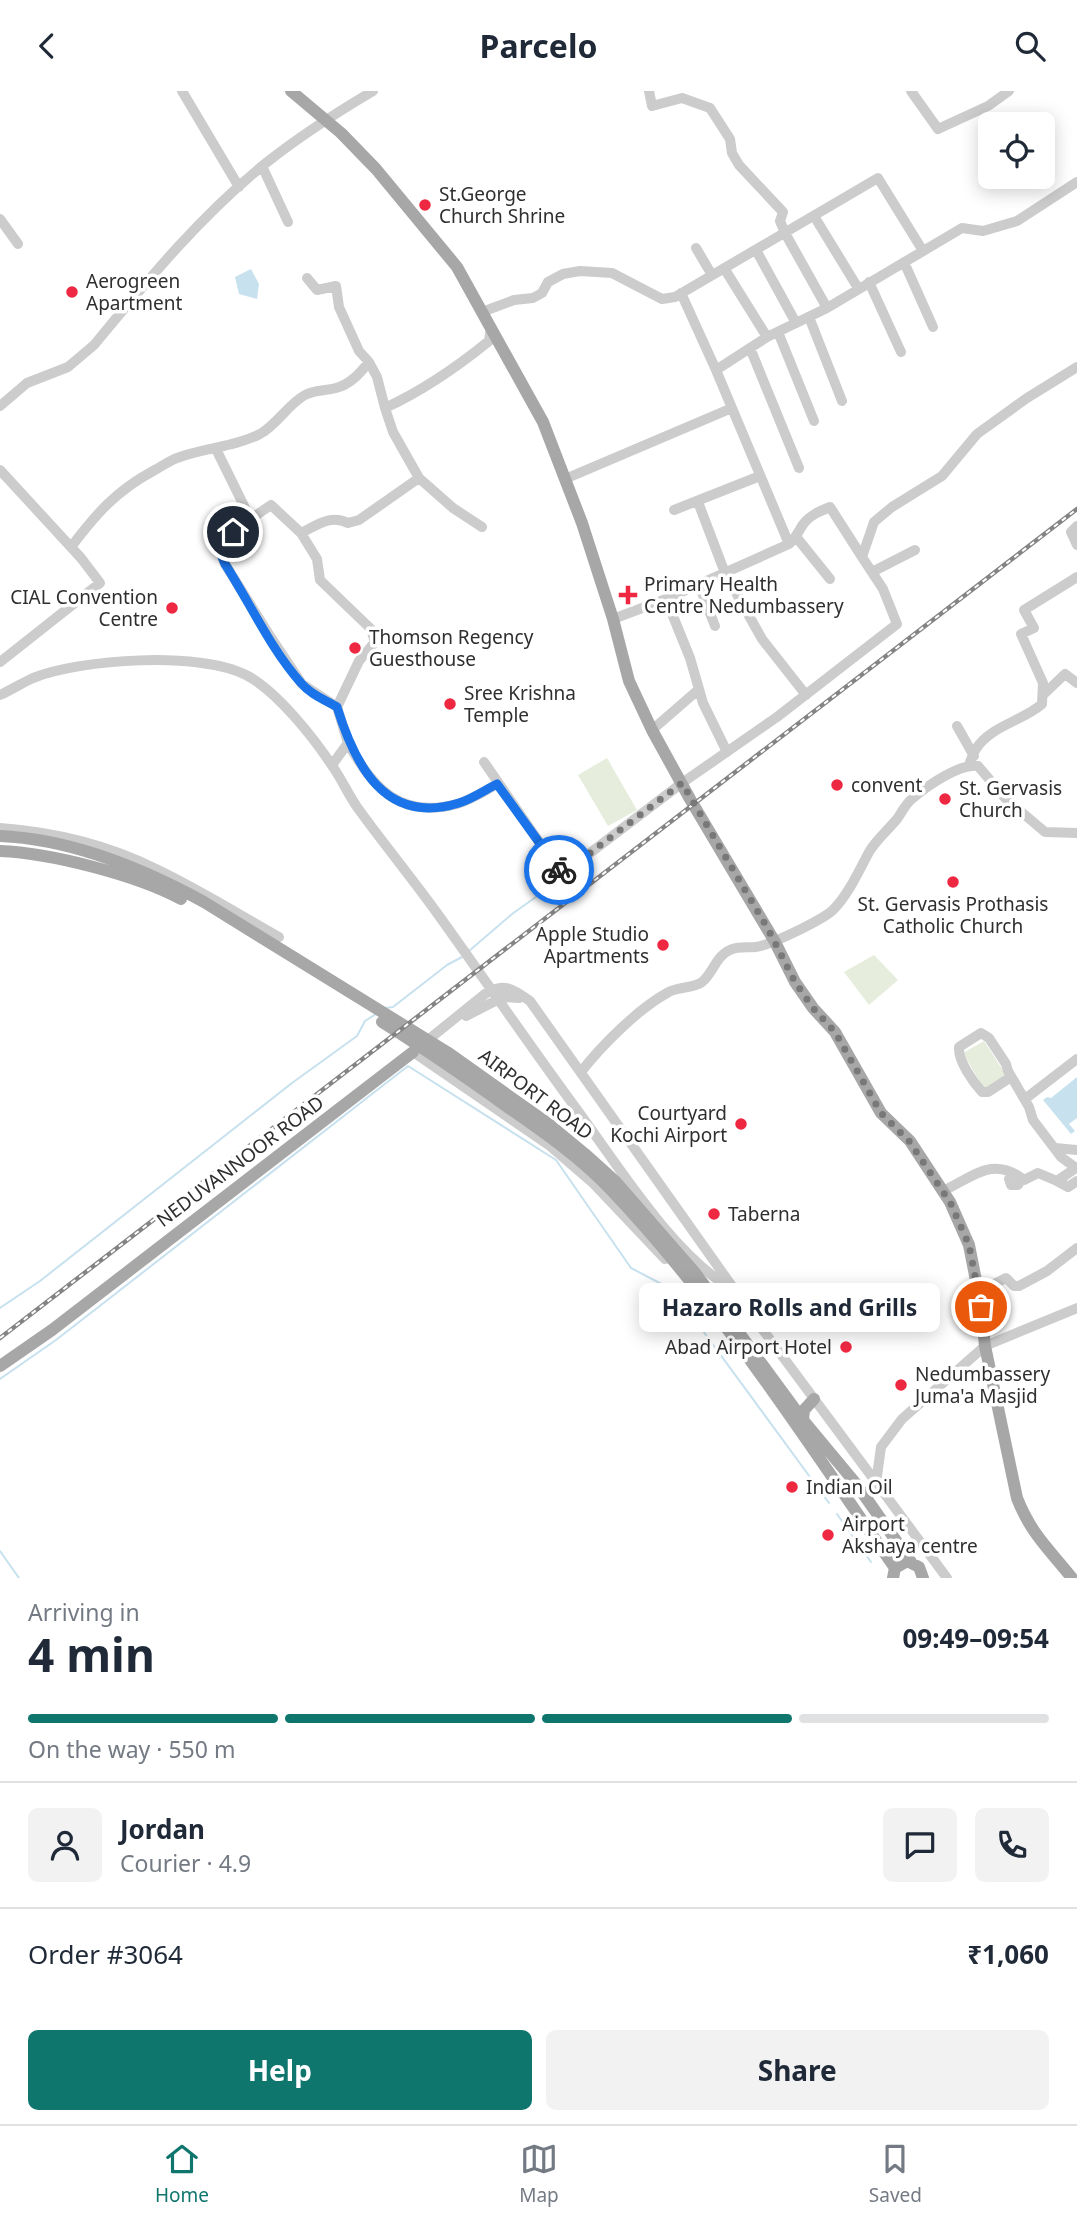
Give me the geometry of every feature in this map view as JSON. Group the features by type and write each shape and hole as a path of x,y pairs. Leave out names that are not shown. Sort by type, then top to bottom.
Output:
{"main road":[{"path":"291,91 326,120 376,169 457,267 543,422 613,619 629,681 652,730 775,942 795,982 813,1008 835,1032 881,1113 909,1141 957,1215 969,1245 985,1346 1017,1498 1026,1522 1072,1578"},
{"name":"AIRPORT ROAD","path":"0,836 44,842 105,857 174,885 447,1052 550,1125 615,1181 666,1247 705,1299 894,1573"},
{"name":"AIRPORT ROAD","path":"0,851 107,870 205,906"},
{"name":"NEDUVANNOOR ROAD","path":"0,1366 52,1331 418,1056"},
{"name":"AIRPORT ROAD","path":"666,1247 747,1341 803,1420 857,1485 911,1562 919,1566 923,1578"},
{"path":"803,1420 804,1410 814,1399"},
{"path":"894,1573 902,1562 911,1562"}],"street":[{"path":"182,91 239,187"},
{"path":"0,406 27,383 68,367 94,345 192,232 262,166 326,120 373,91"},
{"path":"649,91 652,106 682,98 710,108 730,139 732,153 739,165 783,212 780,221 785,233 827,308"},
{"path":"911,91 938,129 1009,91"},
{"path":"986,91 996,100"},
{"path":"262,166 288,222"},
{"path":"482,312 513,300 533,298 542,293 548,282 563,274 580,271 611,273 662,299 681,293 878,179 923,251"},
{"path":"716,370 767,337 827,308 962,228 983,230 1017,221 1077,182"},
{"path":"814,216 858,288"},
{"path":"0,219 18,244"},
{"path":"696,248 712,275"},
{"path":"756,250 796,323"},
{"path":"904,262 933,327"},
{"path":"724,268 767,337"},
{"path":"307,278 317,290 336,286 339,307 359,351 377,377 393,432 419,478 453,508 482,527"},
{"path":"869,282 901,352"},
{"path":"681,293 760,476 793,541 830,579"},
{"path":"808,317 842,401"},
{"path":"385,408 407,398 464,361 489,341 491,327"},
{"path":"778,332 814,421"},
{"path":"750,348 799,468"},
{"path":"71,547 101,508 116,494 177,458 259,435 274,425 300,398 308,393 345,385 369,362"},
{"path":"862,557 874,522 891,507 942,476 977,433 1077,367"},
{"path":"565,479 732,408"},
{"path":"216,449 250,518"},
{"path":"0,470 71,547 100,583 0,661"},
{"path":"674,510 760,476"},
{"path":"301,533 326,520 340,519 348,523 359,520 419,478"},
{"path":"698,502 725,573 762,639 806,695"},
{"path":"337,707 302,684 225,564 219,549 250,518 271,505 301,533 317,559 320,580 371,629 375,642 359,660 337,707 348,743 374,782 388,797 409,805 432,807 459,803 497,784"},
{"path":"484,762 497,784 562,872 806,695 897,624 893,608 830,506 803,523 793,541 699,585 613,619"},
{"path":"1077,526 1071,532 1077,545"},
{"path":"872,572 915,550"},
{"path":"974,762 976,748 994,732 1032,713 1042,704 1043,683 1021,634 1034,628 1024,610 1077,577"},
{"path":"699,585 715,627"},
{"path":"666,599 690,658 698,690 711,723 727,752"},
{"path":"0,695 34,678 67,669 177,660 201,662 245,674 263,686 285,707 332,765 356,806 437,913 652,1210 709,1273 737,1292"},
{"path":"1044,694 1065,674 1077,683"},
{"path":"652,730 698,690"},
{"path":"957,726 974,762 1006,799 1045,832 1077,833"},
{"path":"332,765 348,743"},
{"path":"581,1072 601,1047 659,998 676,988 701,983 722,955 729,950 775,942 817,921 834,909 877,840 897,820 912,798 940,779 974,762"},
{"path":"0,828 65,838 105,848 156,868 279,937"},
{"name":"NEDUVANNOOR ROAD","path":"418,1056 485,994 502,987 519,993 530,1001"},
{"path":"470,1010 503,996 530,1001 814,1399 947,1578"},
{"path":"1011,1077 988,1092 982,1092 962,1061 958,1053 959,1047 981,1033 1003,1059 1025,1099 1031,1117 1055,1148 1076,1168 1056,1181"},
{"path":"418,1056 550,1146 576,1168 705,1299"},
{"path":"1025,1099 1077,1059"},
{"path":"1055,1148 1077,1150"},
{"path":"943,1191 984,1169 1001,1168 1017,1176 1035,1173 1068,1187 1077,1181"},
{"path":"978,1292 1006,1278 1014,1286 1018,1286 1047,1271 1077,1248"},
{"path":"876,1483 881,1447 902,1419 985,1346 1077,1308"}],"green space":[{"path":"607,758 637,810 608,826 578,775"},
{"path":"874,955 898,980 869,1005 844,972"},
{"path":"984,1041 1006,1075 984,1089 963,1053"}],"water":[{"path":"251,269 259,284 257,299 239,294 235,277"},
{"path":"1077,1077 1077,1118 1069,1124 1075,1131 1071,1134 1043,1100 1051,1098"}],"waterway":[{"path":"469,951 512,914 564,877"},
{"path":"386,1008 393,1007 447,965 462,957"},
{"path":"0,1308 40,1281 292,1083 357,1036 365,1021 376,1014"},
{"path":"0,1379 56,1340 408,1066 556,1160 631,1268 673,1290 829,1503"},
{"path":"837,1514 871,1562"},
{"path":"0,1551 19,1578"}],"railway":[{"path":"0,1338 1077,509"}],"way so far":[{"path":"559,870 565,872 682,783 768,929 795,982 813,1008 835,1032 881,1113 921,1156 950,1202 969,1245 981,1307"}],"place":[{"name":"St.George Church Shrine","path":"425,205"},
{"name":"Aerogreen Apartment","path":"72,292"},
{"name":"Primary Health Centre Nedumbassery","path":"628,595"},
{"name":"CIAL Convention Centre","path":"172,608"},
{"name":"Thomson Regency Guesthouse","path":"355,648"},
{"name":"Sree Krishna Temple","path":"450,704"},
{"name":"convent","path":"837,785"},
{"name":"St. Gervasis Church","path":"945,799"},
{"name":"St. Gervasis Prothasis Catholic Church","path":"953,882"},
{"name":"Apple Studio Apartments","path":"663,945"},
{"name":"Courtyard Kochi Airport","path":"741,1124"},
{"name":"Taberna","path":"714,1214"},
{"name":"Hazaro Rolls and Grills","path":"981,1307"},
{"name":"Abad Airport Hotel","path":"846,1347"},
{"name":"Nedumbassery Juma'a Masjid","path":"901,1385"},
{"name":"Indian Oil","path":"792,1487"},
{"name":"Airport Akshaya centre","path":"828,1535"}],"route":[{"path":"233,532 219,549 225,564 302,684 337,707 348,743 357,760 388,797 409,805 432,807 459,803 497,784 559,870"}]}
